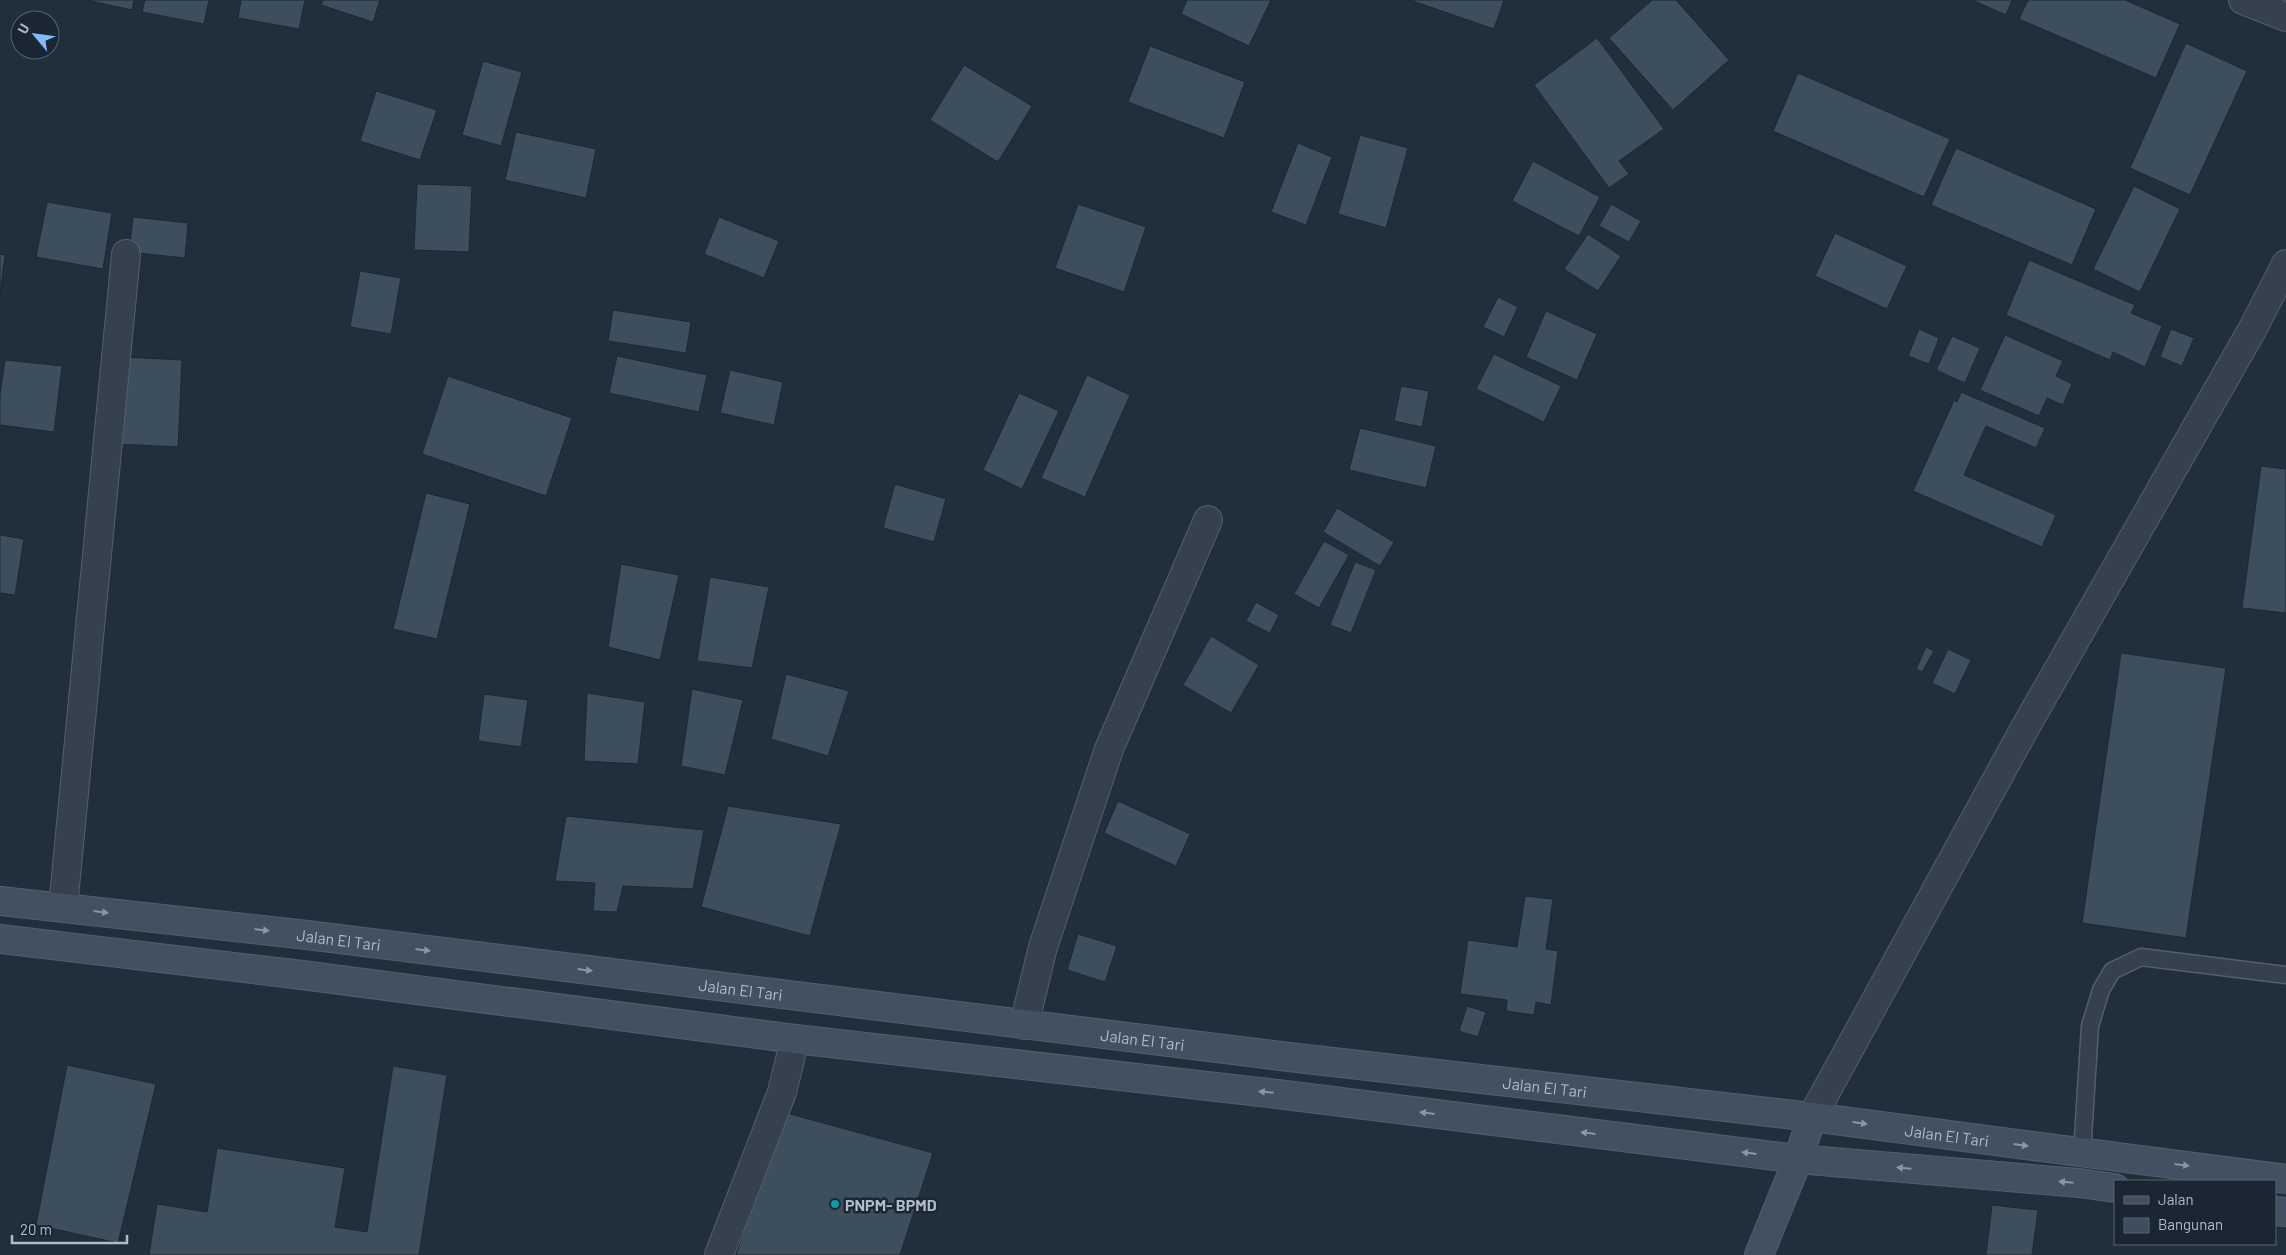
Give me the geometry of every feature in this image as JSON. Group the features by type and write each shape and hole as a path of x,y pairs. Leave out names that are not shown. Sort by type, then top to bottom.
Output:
{"street":[{"path":"2244,0 2286,17"},
{"path":"63,907 126,254"},
{"path":"1759,1255 1798,1159 1812,1117 2026,726 2252,330 2286,264"},
{"path":"1024,1025 1043,947 1109,750 1208,520"},
{"name":"Jalan El Tari","path":"0,900 308,935 1024,1025 1812,1117 2286,1178"},
{"path":"0,939 302,975 795,1039 1277,1094 1798,1159 2079,1183 2114,1188"},
{"path":"719,1255 782,1092 795,1039"}],"lane":[{"path":"2082,1153 2090,1026 2101,990 2112,971 2141,957 2286,975"}],"building":[{"path":"86,0 134,0 132,10"},
{"path":"145,0 209,0 204,24 142,12"},
{"path":"241,0 305,0 299,29 238,18"},
{"path":"323,0 380,0 373,22 321,5"},
{"path":"1187,0 1271,0 1249,46 1181,14"},
{"path":"1410,0 1504,0 1494,29"},
{"path":"1652,0 1676,0 1729,60 1673,110 1609,38"},
{"path":"1972,0 2012,0 2006,15"},
{"path":"2028,0 2125,0 2180,24 2156,78 2019,19"},
{"path":"1597,38 1664,129 1619,161 1629,174 1609,188 1534,85"},
{"path":"2186,43 2247,71 2190,195 2130,168"},
{"path":"1150,46 1245,82 1224,138 1128,102"},
{"path":"483,61 522,72 501,146 462,135"},
{"path":"964,65 1032,106 998,162 930,120"},
{"path":"1798,73 1950,139 1924,197 1773,131"},
{"path":"376,91 437,110 420,160 360,141"},
{"path":"516,132 596,149 586,198 505,180"},
{"path":"1360,135 1408,148 1386,228 1338,214"},
{"path":"1298,143 1332,157 1306,225 1271,212"},
{"path":"1956,148 2096,209 2072,265 1931,205"},
{"path":"1533,161 1600,197 1579,236 1512,201"},
{"path":"417,184 472,186 469,252 414,250"},
{"path":"2134,186 2180,209 2140,292 2093,269"},
{"path":"47,202 112,213 103,269 36,257"},
{"path":"1078,204 1146,227 1124,292 1055,268"},
{"path":"1611,204 1641,221 1629,242 1599,226"},
{"path":"133,217 188,223 185,258 129,252"},
{"path":"719,217 779,241 764,278 704,254"},
{"path":"1835,233 1907,266 1887,309 1815,276"},
{"path":"1588,234 1621,256 1598,291 1564,269"},
{"path":"0,254 5,255 0,294"},
{"path":"2029,260 2135,305 2131,313 2162,326 2145,367 2113,352 2110,360 2006,315"},
{"path":"360,271 401,278 391,334 350,327"},
{"path":"1498,297 1518,307 1504,337 1483,327"},
{"path":"613,310 691,322 686,353 608,341"},
{"path":"1546,311 1597,334 1577,380 1526,357"},
{"path":"1919,329 1939,338 1929,364 1908,356"},
{"path":"2171,329 2194,338 2182,366 2160,357"},
{"path":"2005,335 2063,361 2056,376 2072,384 2063,405 2047,398 2039,416 1980,390"},
{"path":"1952,336 1980,348 1965,383 1936,370"},
{"path":"1494,354 1561,386 1544,422 1476,389"},
{"path":"617,356 707,375 699,412 609,393"},
{"path":"123,357 182,360 178,447 118,444"},
{"path":"5,360 62,366 54,432 0,425 0,394"},
{"path":"730,370 783,382 774,425 720,413"},
{"path":"1087,375 1130,395 1085,497 1041,478"},
{"path":"448,376 572,418 546,496 422,454"},
{"path":"1401,386 1429,391 1422,427 1394,421"},
{"path":"1961,392 2045,428 2036,448 1986,426 1964,475 2056,515 2042,547 1913,491 1954,400 1957,402"},
{"path":"1019,393 1059,411 1022,489 983,470"},
{"path":"1360,428 1436,446 1426,488 1349,470"},
{"path":"2261,466 2286,469 2286,613 2242,608"},
{"path":"895,484 946,499 934,542 883,528"},
{"path":"426,493 470,504 437,639 393,629"},
{"path":"1337,508 1394,542 1380,566 1323,532"},
{"path":"0,535 24,539 15,595 0,593"},
{"path":"1324,541 1349,555 1319,608 1294,594"},
{"path":"1355,562 1376,570 1351,633 1330,625"},
{"path":"621,564 679,575 660,660 608,647"},
{"path":"710,577 769,587 752,668 697,661"},
{"path":"1256,602 1279,615 1270,633 1246,621"},
{"path":"1211,636 1259,665 1231,713 1183,685"},
{"path":"1926,647 1934,651 1922,672 1916,669"},
{"path":"1948,649 1971,660 1955,694 1932,683"},
{"path":"2121,653 2226,668 2186,938 2082,923"},
{"path":"786,674 849,691 828,756 771,739"},
{"path":"692,689 743,700 725,775 681,766"},
{"path":"587,693 645,702 638,764 584,761"},
{"path":"484,694 528,700 521,747 478,741"},
{"path":"1118,801 1190,834 1176,866 1104,833"},
{"path":"728,806 841,824 810,936 701,907"},
{"path":"566,816 704,830 693,889 623,886 617,912 593,911 595,883 555,881"},
{"path":"1525,896 1553,899 1546,949 1558,951 1551,1005 1536,1002 1534,1015 1506,1011 1507,1000 1460,994 1468,940 1517,947"},
{"path":"1078,934 1117,946 1105,982 1067,970"},
{"path":"1467,1006 1486,1012 1478,1037 1459,1031"},
{"path":"67,1065 156,1084 118,1243 36,1225"},
{"path":"393,1066 447,1075 419,1255 149,1255 157,1204 207,1212 217,1148 345,1168 335,1227 367,1232"},
{"name":"PNPM- BPMD","path":"783,1112 933,1153 900,1255 736,1255"},
{"path":"1992,1205 2038,1210 2032,1255 1986,1255"}],"place":[{"name":"PNPM- BPMD","path":"835,1204"}]}
